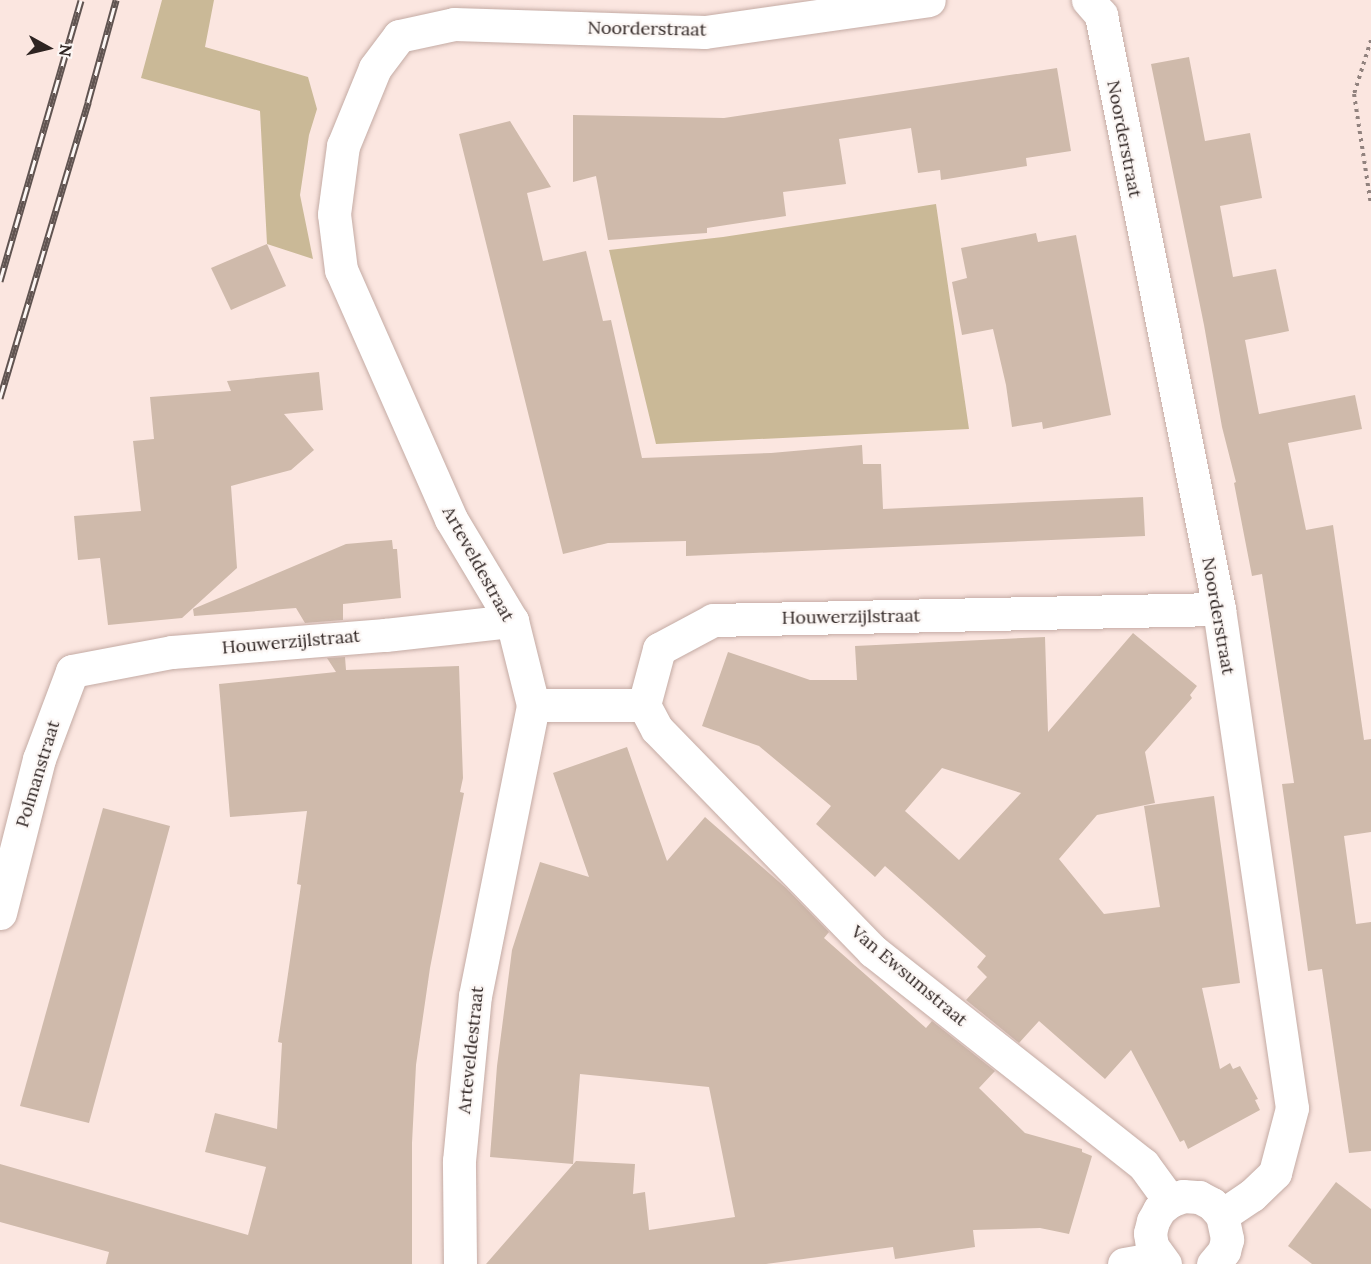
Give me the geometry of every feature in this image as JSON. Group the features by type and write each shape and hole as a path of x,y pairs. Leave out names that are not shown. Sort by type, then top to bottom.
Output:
{"street":[{"name":"Noorderstraat","path":"399,36 454,24 705,32 929,0"},
{"name":"Noorderstraat","path":"1088,0 1101,15 1219,609 1292,1108 1275,1173 1252,1195 1222,1215"},
{"name":"Arteveldestraat","path":"399,36 375,68 343,146 334,214 341,270 451,519 512,621 533,705 475,996 459,1161 460,1264"},
{"name":"Houwerzijlstraat","path":"644,705 659,649 713,620 1219,609"},
{"name":"Houwerzijlstraat","path":"72,671 172,652 385,635 512,621"},
{"name":"Polmanstraat","path":"0,913 39,759 72,671"},
{"path":"533,705 644,705"},
{"name":"Van Ewsumstraat","path":"644,705 657,729 873,951 1143,1164 1170,1201"},
{"path":"1124,1264 1161,1261 1152,1246 1150,1233 1159,1210 1170,1201 1183,1196 1198,1197 1212,1204 1222,1215 1227,1239 1224,1251 1213,1264"}],"path":[{"path":"1371,40 1354,94 1371,205"}],"shaded area":[{"path":"162,0 214,0 205,47 308,77 317,109 309,135 300,195 313,259 267,244 260,111 141,78"},
{"path":"936,204 969,429 656,444 609,250 723,237"}],"building":[{"path":"1189,57 1205,141 1250,133 1262,198 1220,206 1233,277 1276,269 1289,331 1245,340 1259,414 1355,395 1362,429 1288,443 1306,530 1333,525 1364,740 1371,739 1371,832 1344,836 1356,924 1371,922 1371,1151 1349,1153 1322,969 1308,971 1282,784 1294,783 1262,574 1252,576 1234,483 1236,482 1222,427 1204,325 1151,64"},
{"path":"1057,68 1071,151 1026,158 1027,166 941,180 940,170 918,173 911,128 839,139 846,184 783,192 786,216 707,228 707,233 608,240 596,176 573,182 573,115 724,118"},
{"path":"510,121 551,187 527,193 543,261 586,251 603,321 611,320 642,458 771,453 862,445 863,464 881,464 883,509 1143,497 1145,536 686,556 686,541 608,543 563,554 459,134"},
{"path":"1036,233 1038,242 1076,235 1111,415 1043,429 1042,422 1012,427 1006,385 993,329 962,335 952,282 967,278 961,248"},
{"path":"267,244 286,286 231,310 211,268"},
{"path":"319,372 323,410 284,414 314,450 291,470 231,486 237,568 182,618 108,625 100,558 78,560 74,516 141,511 133,441 154,439 150,397 231,391 227,381"},
{"path":"392,540 393,549 397,549 401,598 343,604 343,620 305,623 296,608 194,616 193,609 346,544"},
{"path":"1133,633 1197,686 1190,695 1192,698 1145,752 1155,803 1097,815 1059,859 1104,914 1160,907 1144,806 1214,796 1240,983 1202,988 1220,1069 1230,1063 1233,1069 1240,1066 1258,1099 1255,1100 1260,1110 1188,1149 1184,1140 1180,1142 1131,1050 1105,1079 1039,1021 1019,1043 966,1000 987,977 977,967 986,956 885,866 875,877 816,824 831,806 759,746 702,726 728,652 810,680 857,680 855,646 1045,637 1048,732","holes":["942,768 1021,793 959,860 905,811"]},
{"path":"345,657 346,670 459,666 463,778 460,792 464,793 430,968 416,1065 412,1143 412,1264 106,1264 109,1252 0,1222 0,1164 248,1235 266,1167 205,1152 215,1113 277,1129 282,1043 278,1042 301,885 297,884 307,811 230,817 219,684 336,672 327,658"},
{"path":"627,747 667,861 705,817 786,888 829,932 824,938 926,1028 932,1021 995,1071 979,1088 1025,1133 1082,1149 1082,1152 1092,1156 1069,1234 1040,1228 973,1230 975,1247 895,1259 893,1247 766,1264 486,1264 576,1161 635,1164 633,1194 645,1192 649,1230 735,1217 709,1087 580,1074 573,1164 490,1157 497,1066 512,950 540,862 589,877 553,773"},
{"path":"103,808 170,826 89,1123 20,1106"},
{"path":"1336,1182 1371,1209 1371,1264 1312,1264 1288,1246"}],"railway":[{"path":"0,281 81,0"},
{"path":"0,398 116,0"}]}
